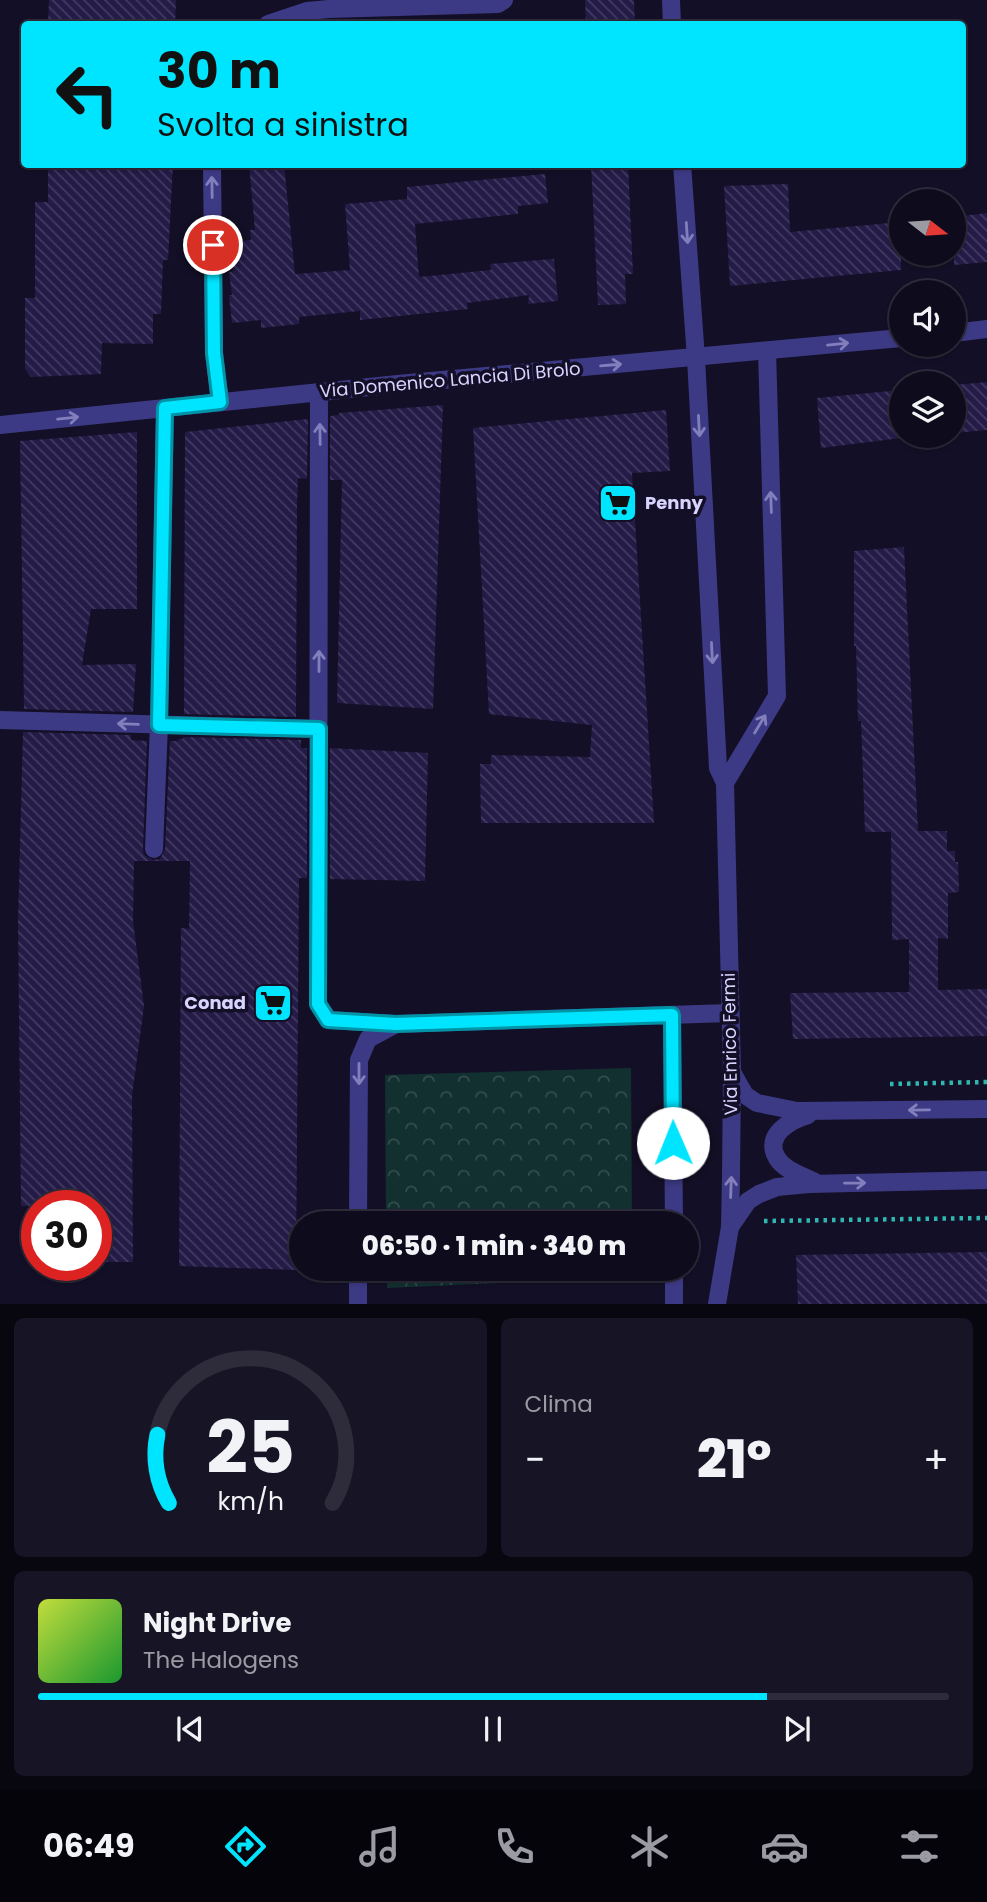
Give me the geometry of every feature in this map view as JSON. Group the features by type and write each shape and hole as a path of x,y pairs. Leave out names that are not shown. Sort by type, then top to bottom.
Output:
{"street":[{"path":"277,21 329,4 498,4 504,0"},
{"path":"671,0 672,21"},
{"path":"212,168 214,353 220,402"},
{"name":"Via Enrico Fermi","path":"682,168 696,358 718,768 725,783 732,1072 730,1227 716,1304"},
{"path":"966,332 987,330"},
{"name":"Via Domenico Lancia Di Brolo","path":"0,425 319,392 889,339"},
{"path":"725,783 777,696 767,351"},
{"path":"319,392 318,1004 328,1020 396,1024 729,1013"},
{"path":"154,849 165,408"},
{"path":"0,720 319,729"},
{"path":"672,1015 674,1211"},
{"path":"358,1211 359,1060 368,1040 396,1024"},
{"path":"732,1072 746,1096 776,1108 815,1112 987,1109"},
{"path":"815,1112 792,1120 778,1132 774,1145 777,1158 790,1169 817,1183"},
{"path":"730,1227 748,1201 777,1187 817,1183 987,1180"},
{"path":"358,1281 358,1304"},
{"path":"674,1281 674,1304"}],"path":[{"path":"766,1220 987,1218"}],"green space":[{"path":"631,1068 632,1211 386,1211 385,1075"},
{"path":"387,1281 543,1281 387,1288"}],"building":[{"path":"49,0 176,0 175,21 48,21"},
{"path":"585,0 634,0 635,21 586,21"},
{"path":"48,168 173,168 168,260 163,260 161,314 153,314 153,344 102,343 101,374 31,377 25,369 25,298 35,298 35,202 48,202"},
{"path":"249,168 284,168 295,274 350,270 345,204 407,199 407,187 545,174 548,203 518,206 518,214 415,224 419,277 491,270 490,264 554,259 558,301 528,304 529,295 467,303 468,309 360,320 360,311 299,317 299,324 261,328 261,320 232,323 229,295 232,295 229,272 233,271 230,242 251,240 250,230 255,230"},
{"path":"591,168 628,168 633,274 625,274 626,304 598,305"},
{"path":"788,184 790,232 889,223 889,266 901,266 901,270 730,286 724,186"},
{"path":"987,213 987,262 966,264 966,216"},
{"path":"987,382 987,430 966,432 966,384"},
{"path":"889,391 889,440 821,448 817,398"},
{"path":"443,405 433,709 337,703 342,480 330,480 330,416 339,413"},
{"path":"666,410 670,471 632,473 654,823 481,823 480,764 491,764 491,755 590,757 592,725 489,714 473,428"},
{"path":"308,419 307,479 298,478 296,717 184,714 185,432"},
{"path":"137,432 137,609 91,609 82,665 136,664 133,712 24,709 20,441"},
{"path":"904,547 918,831 947,831 947,851 955,851 955,862 958,862 959,892 948,893 948,939 938,938 938,990 987,989 987,1036 793,1039 790,993 909,992 909,939 892,940 891,832 865,832 861,721 858,721 854,646 854,551"},
{"path":"23,732 131,735 131,740 147,741 143,849 144,855 153,860 160,859 165,849 170,741 178,741 183,737 301,740 301,748 307,748 307,878 299,878 296,1211 289,1211 289,1270 179,1266 181,928 189,929 190,861 134,861 133,921 144,1006 132,1096 133,1262 112,1262 112,1190 21,1190 21,1206 18,921"},
{"path":"330,748 428,753 425,881 330,879"},
{"path":"987,1252 987,1304 798,1304 796,1255"}],"place":[{"name":"Penny","path":"618,503"},
{"name":"Conad","path":"273,1003"}],"route":[{"path":"213,245 214,353 220,402 165,408 159,725 319,729 318,1004 328,1020 396,1024 672,1015 673,1143"}]}
